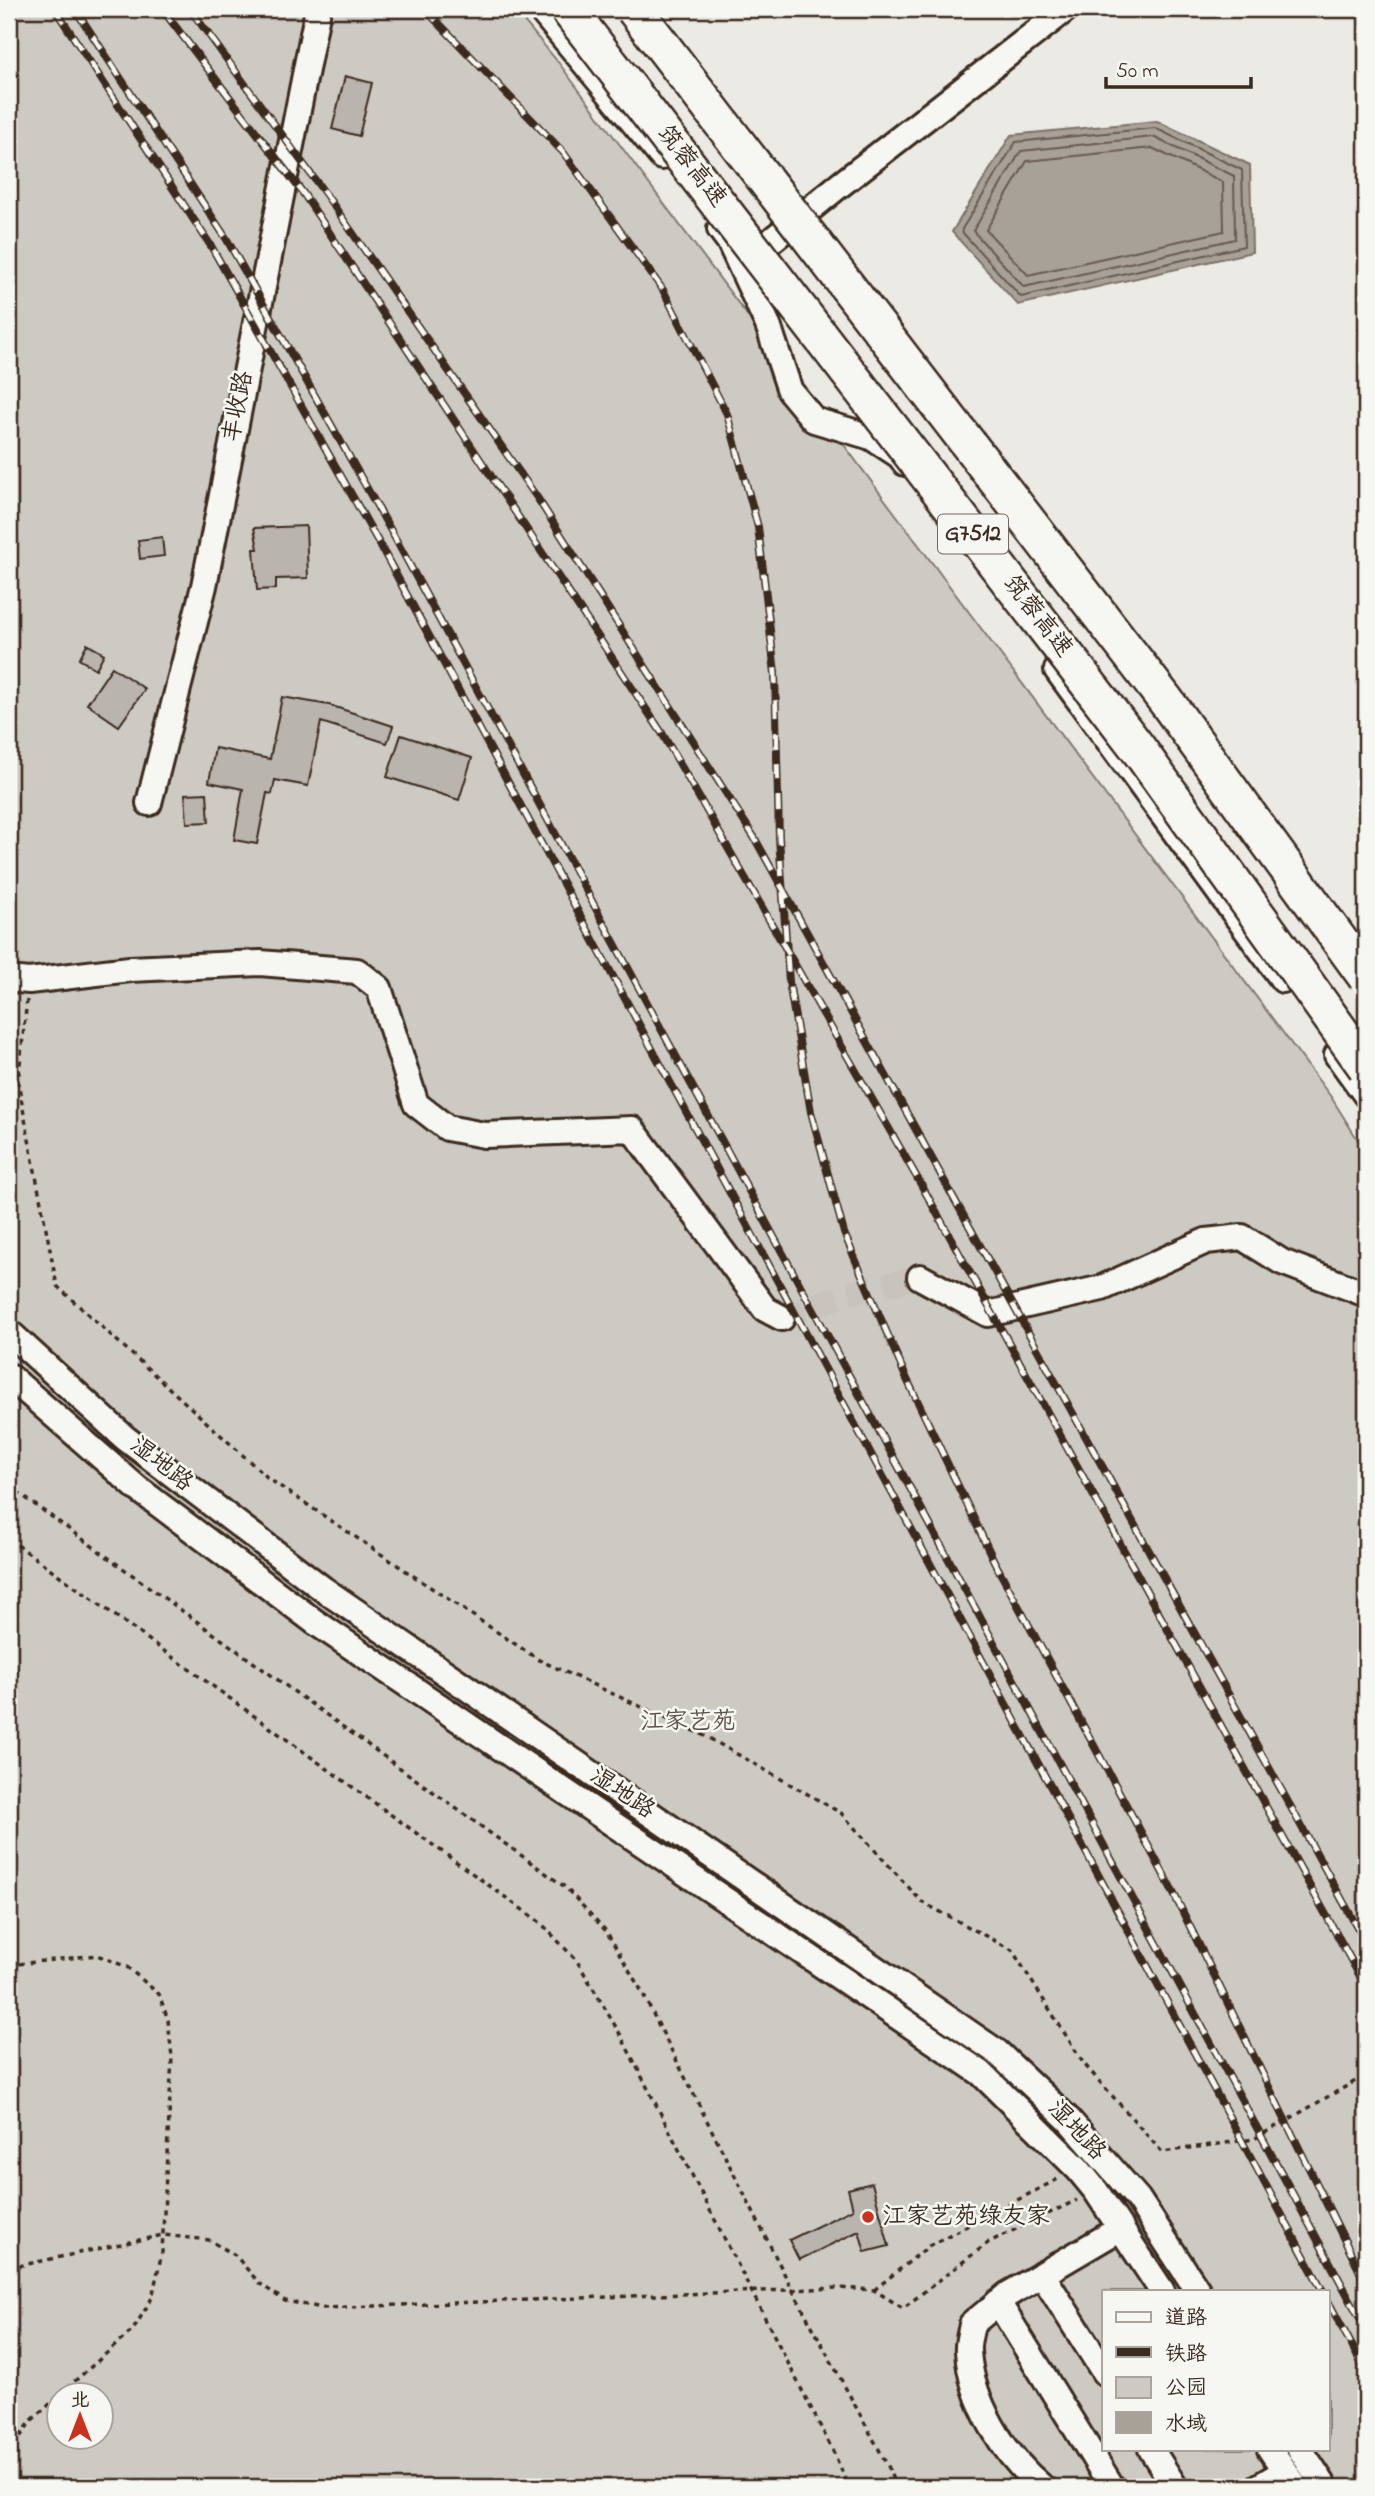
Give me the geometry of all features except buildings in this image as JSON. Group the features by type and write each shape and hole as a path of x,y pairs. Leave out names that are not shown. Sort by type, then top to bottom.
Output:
{"highway":[{"name":"筑蓉高速","path":"568,9 1137,747 1366,1067"},
{"name":"筑蓉高速","path":"634,9 1149,679 1366,977"}],"street":[{"name":"丰收路","path":"149,803 204,586 318,9"},
{"path":"540,9 729,241 768,325 790,391 814,419 871,437 900,456 1366,1095"},
{"path":"741,266 836,188 1066,9"},
{"path":"19,980 130,969 260,962 357,971 379,988 416,1104 447,1128 484,1135 632,1129 765,1310 782,1318"},
{"path":"920,1277 988,1314 1102,1288 1206,1241 1242,1237 1282,1262 1366,1294"},
{"name":"湿地路","path":"9,1332 125,1438 323,1589 997,2052 1069,2120 1138,2199 1197,2290"},
{"name":"湿地路","path":"9,1376 137,1488 315,1622 981,2073 1078,2169 1096,2191 1161,2290"},
{"path":"1042,2487 1010,2456 991,2425 975,2385 968,2350 972,2324 998,2302 1121,2228"},
{"path":"1042,2274 1102,2369"},
{"path":"998,2302 1112,2487"},
{"path":"1152,2450 1175,2487"},
{"path":"1258,2487 1291,2479 1271,2450"},
{"path":"1301,2450 1325,2487"}],"path":[{"path":"19,980 18,1082 57,1286 269,1479 539,1660 706,1737 841,1813 922,1902 1012,1950 1084,2064 1162,2152 1254,2139 1366,2075"},
{"path":"9,1486 565,1887 606,1931 641,1990 792,2289 889,2468 895,2487"},
{"path":"9,1539 541,1923 577,1961 620,2034 831,2449 847,2487"},
{"path":"9,1965 97,1955 127,1967 159,1994 167,2021 172,2057 163,2235 152,2298 133,2330 77,2380"},
{"path":"874,2290 930,2245 1078,2169"},
{"path":"9,2268 163,2235 209,2240 235,2255 259,2283 285,2301 324,2308 838,2288 874,2290 903,2308 989,2242 1096,2191"},
{"path":"9,2454 31,2421 46,2408"}],"green space":[{"name":"江家艺苑","path":"9,9 514,9 558,62 1331,1097 1366,1153 1366,2487 9,2487"}],"water":[{"path":"1157,121 1250,165 1252,252 1018,305 952,232 1011,135"}],"tunnel":[{"path":"782,1318 848,1293 920,1277"}],"railway":[{"path":"55,9 211,246 380,545 1322,2290"},
{"path":"75,9 226,238 395,538 1366,2329"},
{"path":"162,9 303,193 662,733 923,1188 1366,1987"},
{"path":"190,9 329,199 538,499 754,837 1366,1943"},
{"path":"425,9 563,152 663,290 727,414 758,527 775,673 779,838 789,982 811,1112 844,1233 905,1375 994,1561 1170,1886 1366,2284"},
{"path":"1330,2305 1366,2372"}],"place":[{"name":"江家艺苑绿友家","path":"868,2217"}]}
